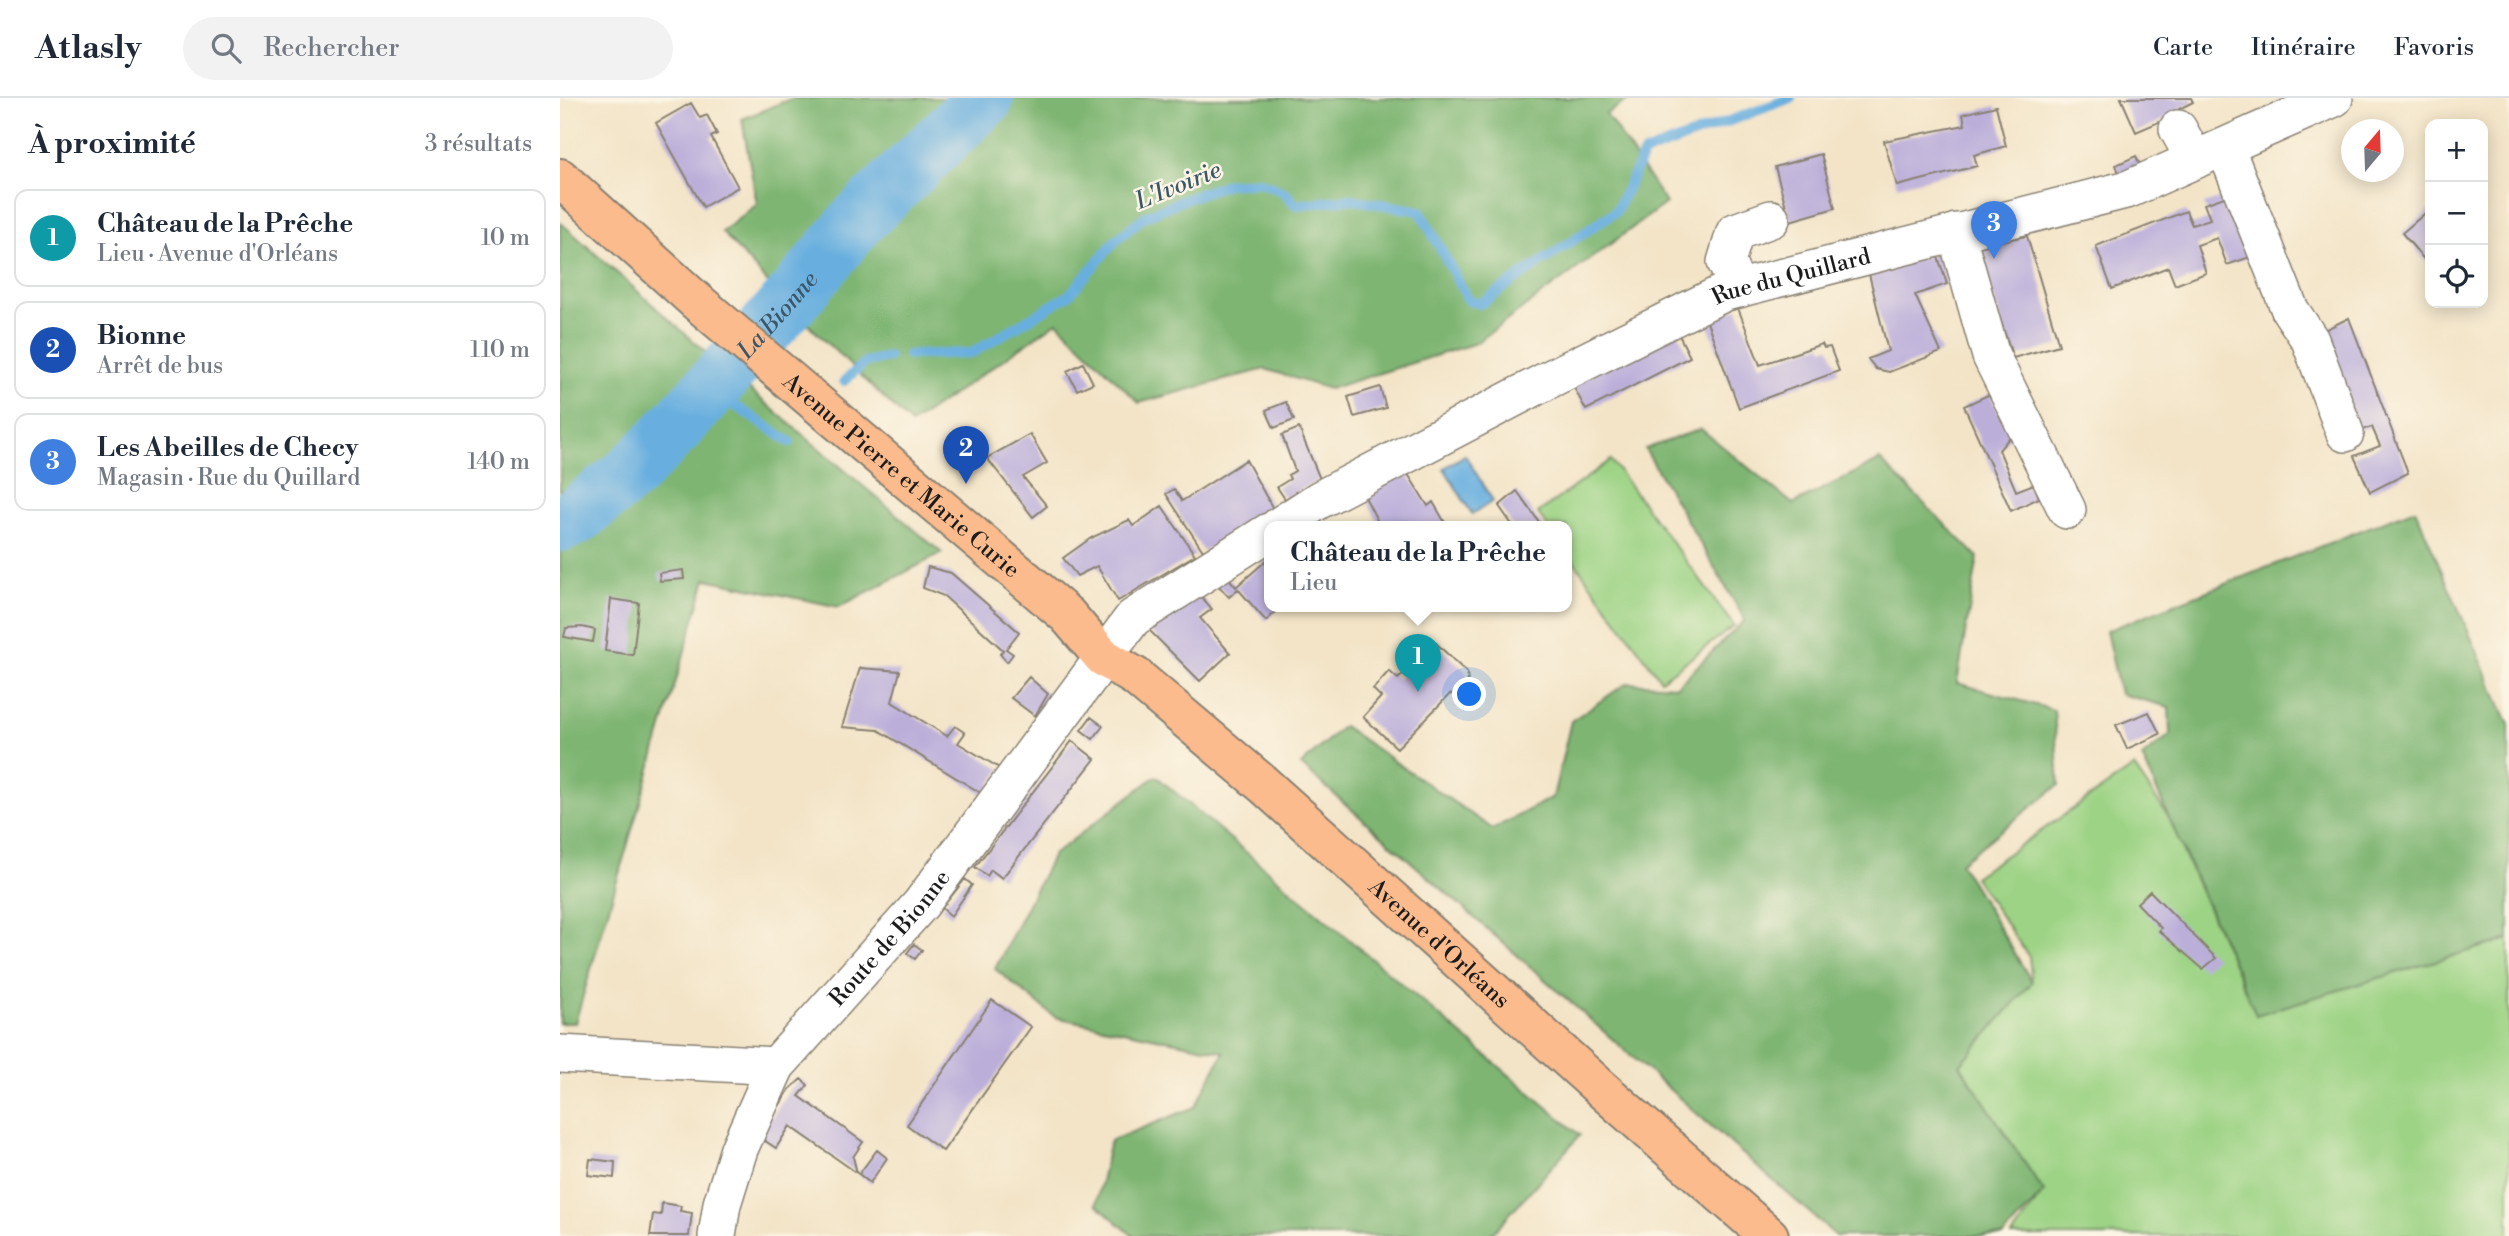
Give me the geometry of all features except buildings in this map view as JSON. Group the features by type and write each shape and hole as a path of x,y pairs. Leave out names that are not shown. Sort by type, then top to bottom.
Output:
{"main road":[{"name":"Avenue Pierre et Marie Curie","path":"560,178 695,300 1067,615 1104,657"},
{"name":"Avenue d'Orléans","path":"1104,657 1136,677 1264,785 1605,1093 1769,1236"}],"street":[{"name":"Rue du Quillard","path":"1287,521 1319,500 1538,385 1725,292 2129,189 2199,145 2334,98"},
{"path":"2199,145 2290,310 2310,340 2345,433"},
{"path":"1739,289 1726,262 1735,232 1771,219"},
{"path":"1956,232 1991,356 2067,510"},
{"path":"1104,657 1133,618 1264,535"},
{"name":"Route de Bionne","path":"718,1236 722,1204 739,1149 776,1066 921,904 1104,657"},
{"path":"560,1054 776,1066"}],"green space":[{"path":"793,98 1631,98 1606,114 1666,203 1476,343 1329,389 1265,369 1139,403 1057,322 911,424 789,306 722,232 757,204 742,119"},
{"path":"560,222 710,356 942,553 839,607 706,579 575,1023 560,1023"},
{"path":"1701,429 1793,504 1880,460 1978,557 1957,683 2054,710 2059,785 1960,863 2032,982 1960,1065 2044,1192 2003,1236 1836,1236 1301,765 1343,726 1493,829 1553,797 1571,721 1627,683 1677,686 1745,620 1645,449"},
{"path":"1611,460 1734,626 1661,680 1572,559 1572,521 1544,521 1538,513"},
{"path":"2415,509 2509,725 2509,939 2256,1015 2142,757 2170,735 2169,707 2120,694 2106,631"},
{"path":"2134,767 2189,847 2183,852 2256,1014 2509,939 2509,1236 2012,1236 2043,1192 1960,1065 2032,982 2029,957 1974,877"},
{"path":"1156,776 1580,1135 1490,1236 1133,1236 1096,1204 1110,1141 1195,1107 1224,1052 1055,1017 995,969 1053,855"}],"water":[{"path":"1465,455 1493,501 1472,514 1444,468"}],"waterway":[{"name":"La Bionne","path":"560,523 575,517 629,475 790,302 859,219 985,98"},
{"name":"L'Ivoirie","path":"908,355 972,353 1069,295 1116,240 1144,217 1227,184 1260,182 1284,192 1296,205 1350,199 1420,211 1468,300 1480,304 1616,211 1644,153 1791,98"},
{"name":"L'Ivoirie","path":"844,381 866,362 889,357"},
{"name":"L'Ivoirie","path":"710,389 790,442"}],"place":[{"name":"Les Abeilles de Checy","path":"1994,259"},
{"name":"Bionne","path":"966,484"},
{"name":"Château de la Prêche","path":"1418,692"}]}
